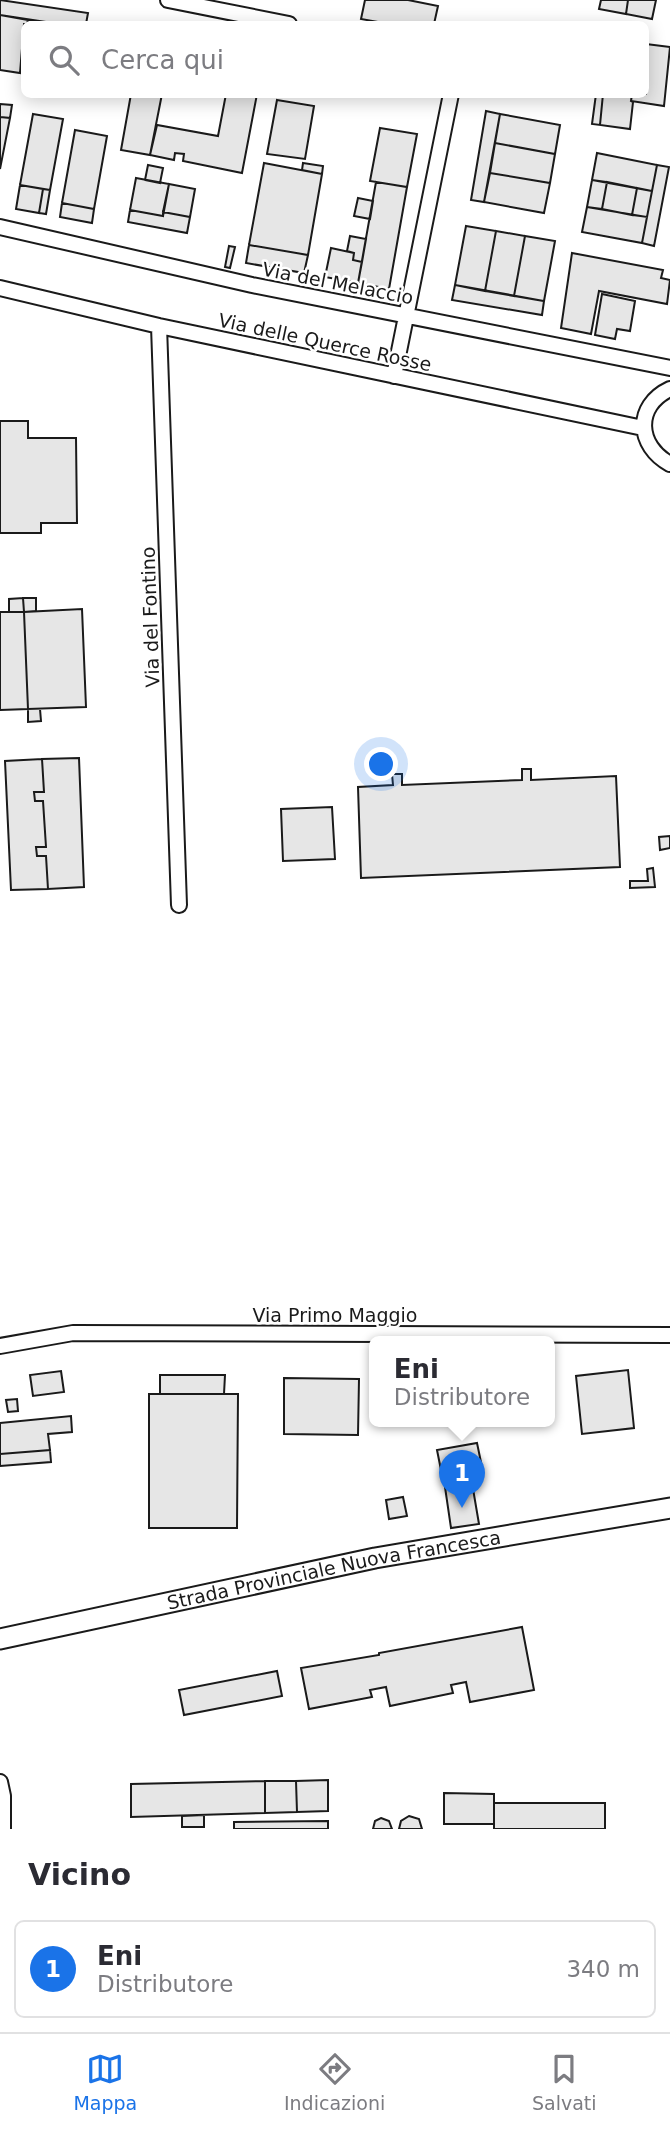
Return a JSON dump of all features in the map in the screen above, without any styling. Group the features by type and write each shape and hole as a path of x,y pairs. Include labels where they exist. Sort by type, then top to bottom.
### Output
{"main road":[{"name":"Strada Provinciale Nuova Francesca","path":"0,1639 375,1558 670,1508"}],"street":[{"path":"168,0 274,21"},
{"path":"394,376 449,98"},
{"name":"Via del Melaccio","path":"0,227 252,285 670,368"},
{"name":"Via delle Querce Rosse","path":"0,288 159,327 643,428"},
{"name":"Via del Fontino","path":"159,327 179,905"},
{"path":"670,389 653,401 647,411 643,428 650,447 658,457 670,464"},
{"name":"Via Primo Maggio","path":"0,1346 73,1333 670,1335"},
{"path":"0,1782 4,1829"}],"building":[{"path":"0,0 88,13 87,21 39,21 0,15"},
{"path":"365,0 408,0 438,6 435,21 361,19"},
{"path":"601,0 628,0 626,14 599,9"},
{"path":"628,0 656,0 652,19 626,14"},
{"path":"0,15 28,20 21,21 20,73 0,70"},
{"path":"649,44 670,47 664,106 631,101 631,98 649,98"},
{"path":"130,98 161,98 150,155 121,150"},
{"path":"225,98 256,98 242,173 183,161 184,154 175,153 174,160 150,155 157,125 218,136"},
{"path":"595,98 603,98 600,125 592,124"},
{"path":"603,98 631,98 630,129 600,125"},
{"path":"277,100 314,106 305,159 267,154"},
{"path":"0,104 12,105 10,118 0,117"},
{"path":"486,111 500,114 484,202 471,200"},
{"path":"33,114 63,119 50,190 20,185"},
{"path":"500,114 560,125 555,154 495,143"},
{"path":"0,117 10,118 0,169"},
{"path":"380,128 417,134 407,187 370,181"},
{"path":"75,130 107,136 94,209 62,203"},
{"path":"495,143 555,154 550,183 490,173"},
{"path":"597,153 657,165 652,191 592,180"},
{"path":"264,163 322,174 308,255 249,245"},
{"path":"303,163 323,166 322,174 302,170"},
{"path":"148,165 163,168 160,183 145,180"},
{"path":"657,165 669,167 654,246 642,243"},
{"path":"490,173 550,183 544,213 484,202"},
{"path":"136,178 169,184 163,216 130,210"},
{"path":"592,180 607,182 602,209 587,207"},
{"path":"376,182 407,187 389,289 358,283"},
{"path":"607,182 637,188 632,215 602,209"},
{"path":"169,184 195,189 190,217 163,212"},
{"path":"20,185 43,189 39,213 16,209"},
{"path":"637,188 652,191 647,217 632,215"},
{"path":"43,189 50,190 46,214 39,213"},
{"path":"358,198 373,201 370,219 354,216"},
{"path":"62,203 94,209 92,223 60,217"},
{"path":"587,207 647,217 642,243 582,232"},
{"path":"130,210 163,216 163,212 190,217 187,233 128,222"},
{"path":"466,226 496,231 485,291 455,285"},
{"path":"496,231 525,236 514,296 485,291"},
{"path":"350,236 366,239 362,262 353,260 354,253 347,251"},
{"path":"525,236 555,241 544,301 514,296"},
{"path":"249,245 308,255 304,273 246,263"},
{"path":"229,246 235,247 230,268 225,267"},
{"path":"331,248 354,253 353,260 362,262 358,283 325,277"},
{"path":"572,253 663,270 661,278 670,280 667,304 599,291 591,334 561,328"},
{"path":"455,285 544,301 542,315 452,300"},
{"path":"602,294 635,301 630,331 617,329 615,339 595,335"},
{"path":"0,421 28,421 28,438 76,438 77,523 41,523 41,533 0,533"},
{"path":"23,598 24,612 9,612 9,599"},
{"path":"23,598 36,598 36,611 24,612"},
{"path":"82,609 86,707 28,709 24,612"},
{"path":"0,612 24,612 28,709 0,710"},
{"path":"28,709 40,709 41,721 28,722"},
{"path":"79,758 84,887 48,889 46,856 37,856 36,847 46,847 43,801 35,801 34,792 44,792 42,759"},
{"path":"42,759 44,792 34,792 35,801 43,801 46,847 36,847 37,856 46,856 48,889 11,890 5,761"},
{"path":"522,769 531,769 531,780 616,776 620,867 361,878 358,787 393,785 392,774 402,774 402,785 522,780"},
{"path":"332,807 335,859 283,861 281,809"},
{"path":"670,836 670,848 660,850 659,837"},
{"path":"653,868 655,887 630,888 630,881 648,881 647,869"},
{"path":"628,1370 634,1428 582,1434 576,1376"},
{"path":"61,1371 64,1392 33,1396 30,1375"},
{"path":"160,1375 225,1375 224,1394 160,1394"},
{"path":"284,1378 359,1379 358,1435 284,1434"},
{"path":"149,1394 238,1394 237,1528 149,1528"},
{"path":"17,1399 18,1411 8,1412 6,1400"},
{"path":"71,1416 72,1432 48,1434 50,1450 0,1454 0,1423"},
{"path":"477,1443 482,1467 442,1475 437,1450"},
{"path":"50,1450 51,1462 0,1466 0,1454"},
{"path":"472,1483 479,1524 451,1528 445,1487"},
{"path":"403,1497 407,1516 389,1519 386,1500"},
{"path":"522,1627 534,1690 470,1702 466,1682 451,1685 453,1693 390,1706 386,1687 370,1690 372,1697 309,1709 301,1668"},
{"path":"277,1671 282,1696 184,1715 179,1690"},
{"path":"328,1780 328,1811 297,1812 296,1781"},
{"path":"265,1781 265,1813 131,1817 131,1784"},
{"path":"265,1781 296,1781 297,1812 265,1813"},
{"path":"444,1793 494,1794 494,1824 444,1824"},
{"path":"494,1803 605,1803 605,1829 494,1829"},
{"path":"204,1815 204,1827 182,1827 182,1816"},
{"path":"409,1816 419,1819 422,1829 399,1829 401,1821"},
{"path":"381,1818 389,1821 392,1829 373,1829 375,1821"},
{"path":"328,1821 328,1829 234,1829 234,1822"}],"place":[{"name":"Eni","path":"462,1508"}]}
